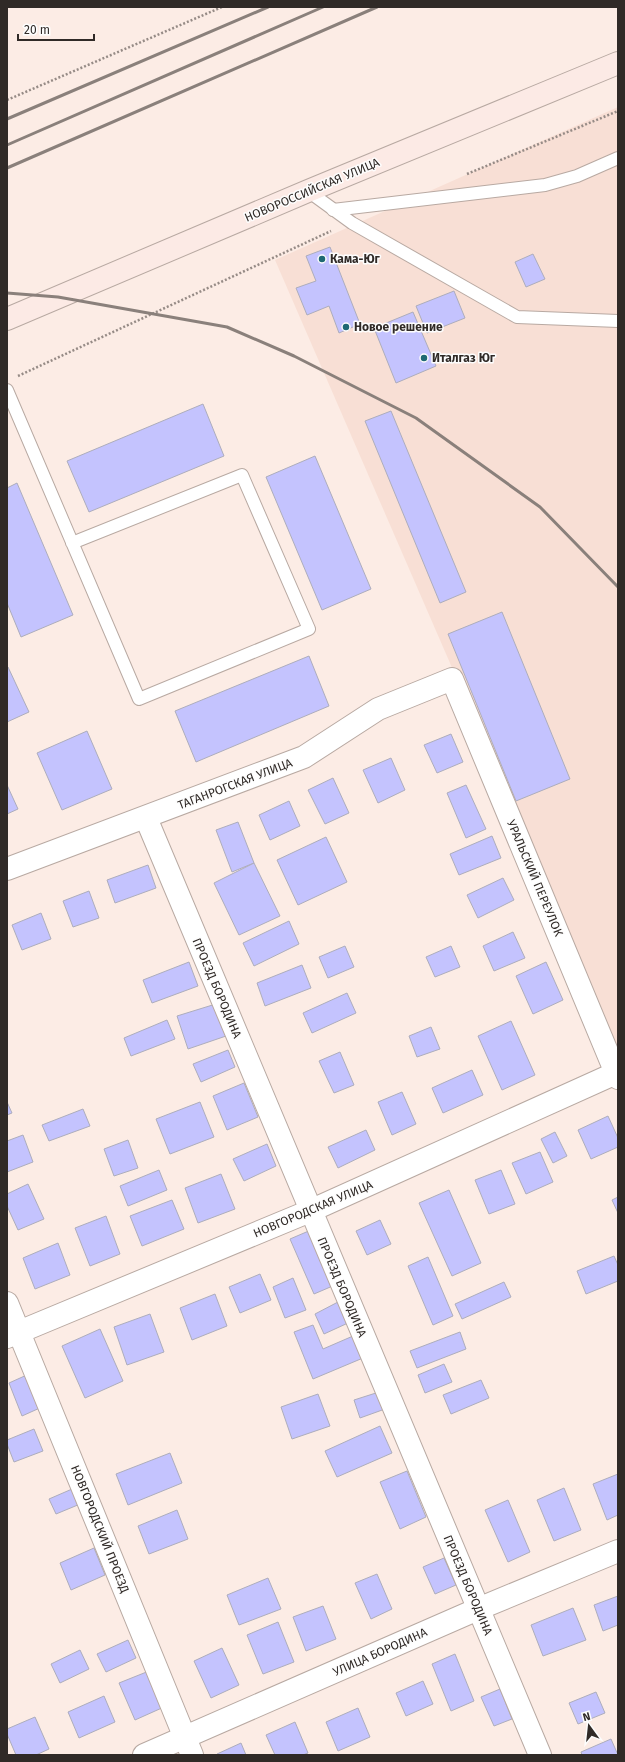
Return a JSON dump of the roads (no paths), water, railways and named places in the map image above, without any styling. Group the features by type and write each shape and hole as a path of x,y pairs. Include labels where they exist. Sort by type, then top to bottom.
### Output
{"main road":[{"name":"НОВОРОССИЙСКАЯ УЛИЦА","path":"7,319 308,191 618,63"}],"street":[{"name":"ТАГАНРОГСКАЯ УЛИЦА","path":"7,869 146,818 304,757 378,708 452,679"},
{"name":"УРАЛЬСКИЙ ПЕРЕУЛОК","path":"452,679 617,1076"},
{"name":"ПРОЕЗД БОРОДИНА","path":"146,818 540,1755"},
{"name":"НОВГОРОДСКАЯ УЛИЦА","path":"13,1334 310,1211 617,1076"},
{"name":"НОВГОРОДСКИЙ ПРОЕЗД","path":"7,1303 13,1334 188,1746"},
{"name":"УЛИЦА БОРОДИНА","path":"144,1755 188,1746 478,1609 618,1551"}],"lane":[{"path":"333,210 546,185 577,176 618,158"},
{"path":"308,191 352,223 517,317 618,321"},
{"path":"7,390 72,543 139,699 309,629 242,475 72,543"}],"railway":[{"path":"7,119 268,7"},
{"path":"7,145 323,7"},
{"path":"7,168 377,7"},
{"path":"7,293 58,297 227,327 294,356 416,418 540,507 618,587"}],"place":[{"name":"Кама-Юг","path":"322,259"},
{"name":"Новое решение","path":"346,327"},
{"name":"Италгаз Юг","path":"424,358"}]}
